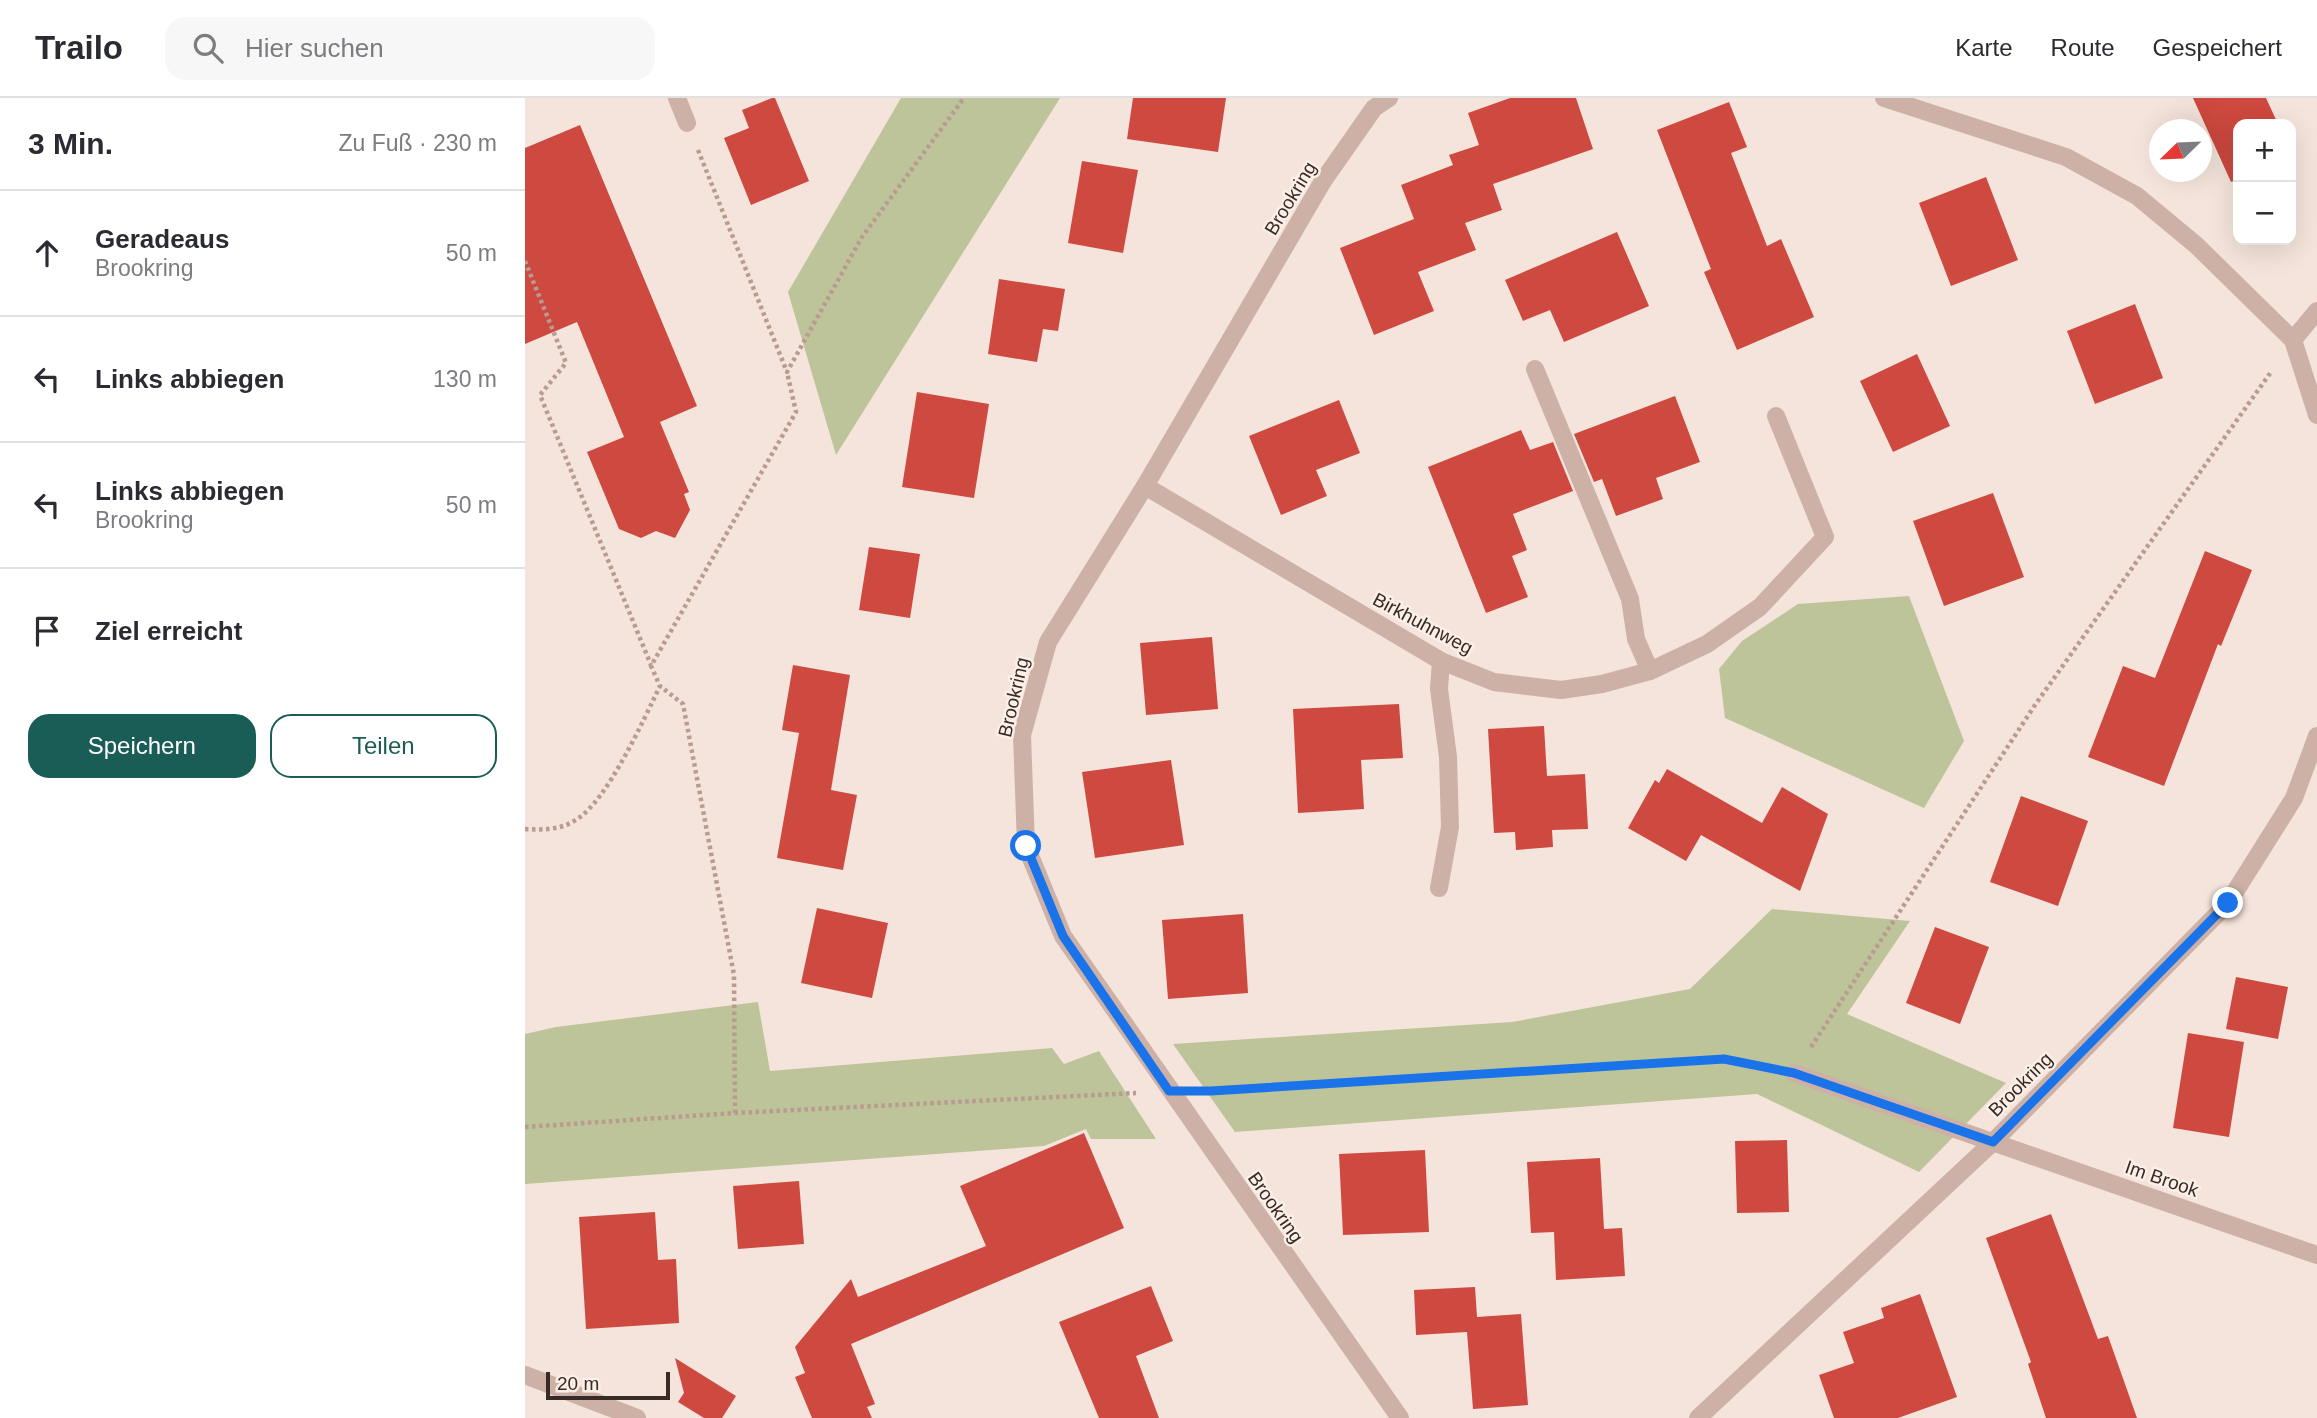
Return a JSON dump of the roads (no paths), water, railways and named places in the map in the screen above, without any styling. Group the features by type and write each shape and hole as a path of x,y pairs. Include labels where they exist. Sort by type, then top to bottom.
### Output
{"street":[{"path":"677,98 687,123"},
{"name":"Brookring","path":"1389,98 1374,108 1322,181 1145,486 1048,642 1022,735 1026,846 1063,936 1400,1418"},
{"path":"1884,98 2066,156 2137,196 2196,245 2293,340 2317,415"},
{"path":"2293,340 2317,311"},
{"path":"1535,369 1630,599 1636,639 1650,671"},
{"name":"Birkhuhnweg","path":"1145,486 1441,661 1494,682 1561,690 1602,684 1650,671 1707,644 1760,607 1825,537 1776,415"},
{"path":"1439,888 1450,827 1448,758 1439,690 1441,661"},
{"name":"Brookring","path":"1698,1418 1993,1142 2228,903 2294,798 2317,736"},
{"name":"Im Brook","path":"1794,1073 2317,1255"},
{"path":"525,1375 637,1418"}]}
